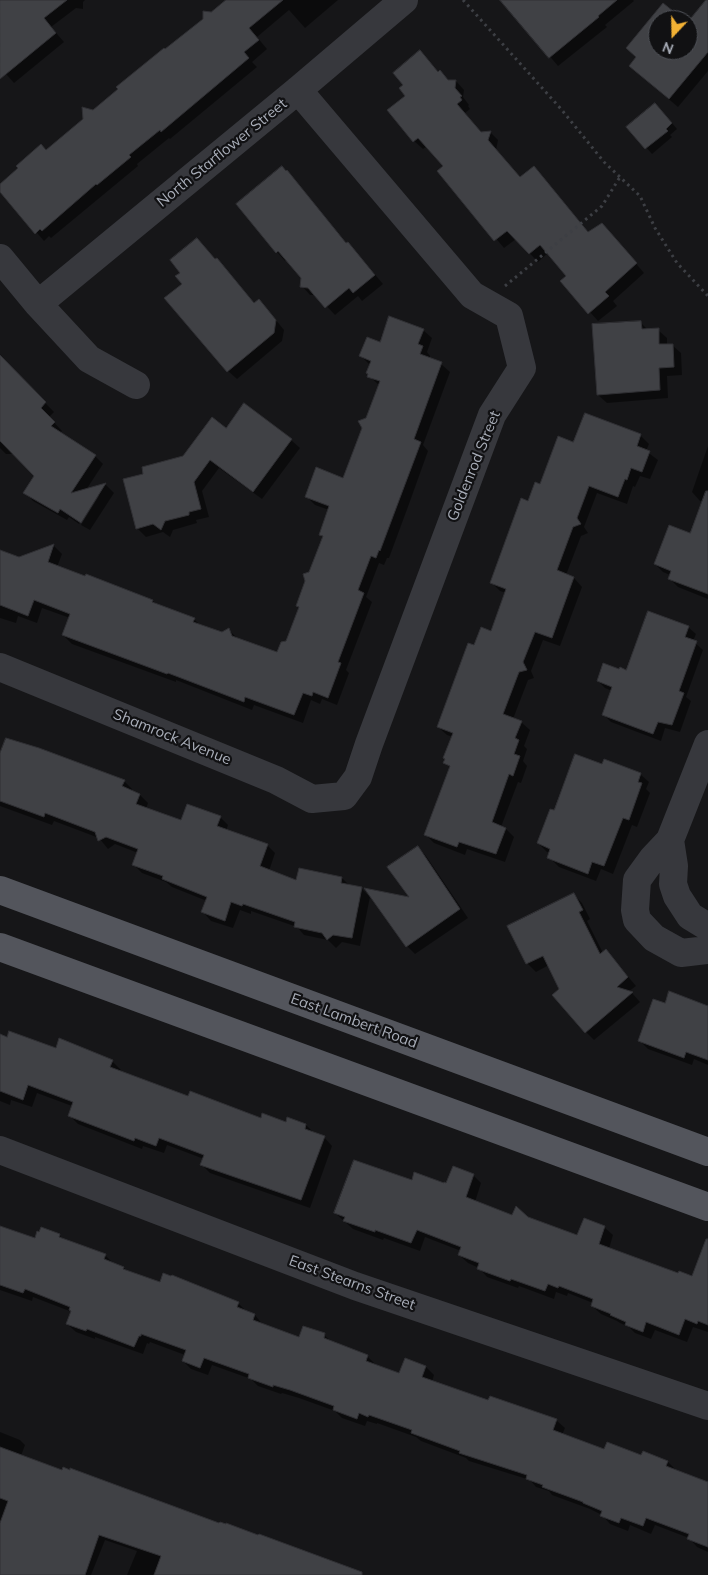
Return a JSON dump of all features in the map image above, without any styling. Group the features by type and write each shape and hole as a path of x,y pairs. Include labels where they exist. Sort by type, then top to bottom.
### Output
{"main road":[{"name":"East Lambert Road","path":"0,890 708,1152"},
{"path":"0,947 708,1207"}],"street":[{"name":"North Starflower Street","path":"38,304 298,90 404,0"},
{"name":"Goldenrod Street","path":"298,90 472,295 509,316 522,368 492,415 358,777 344,796"},
{"path":"0,258 38,304 89,360 136,385"},
{"name":"Shamrock Avenue","path":"0,667 276,780 312,799 344,796"},
{"path":"708,744 670,840 653,858 637,880 635,910 637,920 654,938 681,953 708,950"},
{"path":"670,840 674,866 673,884 677,896 690,916 708,927"},
{"name":"East Stearns Street","path":"0,1150 355,1286 708,1406"}],"path":[{"path":"463,0 561,108 604,162 640,196 655,228 677,263 708,296"},
{"path":"486,303 602,206 620,178"}],"building":[{"path":"0,0 67,0 44,18 56,33 0,79"},
{"path":"226,0 283,0 249,28 259,40 244,52 249,58 161,132 160,130 129,155 131,157 96,184 42,231 40,229 35,234 0,192 0,184 18,168 16,166 41,144 46,150 83,119 82,107 93,110 118,89 116,87 203,19 203,11 211,12"},
{"path":"500,0 617,0 549,58"},
{"path":"708,0 708,52 669,99 629,66 636,57 626,48 648,21 648,60 698,60 698,10"},
{"path":"663,3 672,10 657,10"},
{"path":"420,50 438,72 440,70 448,80 456,80 455,88 462,96 460,97 462,100 457,104 481,132 491,131 488,140 520,177 534,166 588,232 602,223 637,263 605,292 609,296 588,314 560,281 566,276 540,245 529,254 507,231 494,241 437,171 443,166 418,138 413,142 387,110 405,96 399,88 403,85 393,73"},
{"path":"655,103 672,123 666,129 668,131 645,149 626,127"},
{"path":"282,166 375,275 353,293 349,288 325,308 308,288 300,287 301,278 278,251 276,253 236,204"},
{"path":"197,238 215,259 217,258 254,303 259,299 276,320 274,333 227,372 164,298 182,284 175,276 180,273 170,260"},
{"path":"389,316 424,329 418,344 423,346 420,354 442,362 414,439 421,442 380,551 376,558 371,556 358,590 364,593 338,662 341,663 328,698 313,692 312,696 303,693 294,715 245,697 244,702 62,635 70,614 34,600 28,616 0,605 0,550 19,557 54,544 48,562 85,576 86,574 153,600 152,602 195,618 193,622 222,632 229,628 232,636 277,652 281,642 286,641 299,607 296,606 305,581 303,574 309,572 323,536 319,535 329,506 305,497 316,467 343,478 362,428 358,421 366,418 380,381 367,377 368,374 366,373 371,361 359,356 367,337 380,342"},
{"path":"641,321 642,329 659,328 659,344 673,344 674,367 659,368 660,390 597,395 592,324"},
{"path":"0,355 46,402 41,408 55,422 51,426 96,455 71,493 106,483 81,523 60,509 58,513 23,493 34,476 0,441"},
{"path":"244,403 292,439 253,492 210,460 194,482 201,509 189,512 189,515 165,521 161,530 153,524 136,529 123,479 143,474 142,467 183,456 212,417 226,428"},
{"path":"585,413 641,434 637,446 650,451 642,472 631,468 618,497 589,486 577,518 581,524 573,527 557,570 574,577 552,638 535,632 523,662 527,670 519,672 503,714 522,721 515,738 519,740 514,754 520,756 513,776 509,774 492,822 506,828 496,854 459,842 457,847 424,835 450,766 443,763 445,759 443,758 453,733 437,727 468,643 474,645 481,627 491,631 506,589 490,583 521,498 528,501 535,482 540,484 558,436 573,442"},
{"path":"706,491 708,491 708,594 668,579 671,571 654,564 669,525 690,533"},
{"path":"648,611 689,626 685,637 697,641 679,691 684,693 672,725 658,722 653,734 602,715 612,687 597,681 603,663 626,670"},
{"path":"6,738 39,748 125,780 122,786 140,794 136,804 181,820 187,804 221,816 217,826 268,844 260,866 296,880 299,868 342,877 341,883 362,887 352,938 333,935 327,940 322,933 294,927 295,922 243,904 242,906 231,902 225,921 201,912 207,897 162,879 163,876 132,865 138,849 106,837 98,841 95,832 45,813 44,817 0,801 0,753"},
{"path":"575,754 602,764 604,759 641,773 638,782 642,783 629,820 623,818 604,866 592,862 588,874 547,858 550,849 537,843 550,809 554,810"},
{"path":"418,846 460,909 406,947 364,888 409,897 387,867"},
{"path":"574,893 583,910 579,912 600,954 606,949 628,977 617,987 633,992 585,1033 552,995 559,989 543,956 526,964 507,926"},
{"path":"669,991 708,1006 708,1060 686,1052 684,1058 638,1041 653,999 665,1003"},
{"path":"9,1031 56,1048 59,1038 113,1060 110,1067 188,1096 190,1091 261,1118 262,1113 286,1122 287,1117 306,1124 305,1129 325,1136 301,1200 200,1165 204,1155 159,1138 156,1146 135,1138 134,1141 68,1116 73,1102 28,1085 23,1100 0,1091 0,1034 7,1037"},
{"path":"354,1160 412,1180 414,1172 444,1183 446,1183 453,1166 474,1174 466,1197 512,1215 516,1206 528,1217 577,1235 584,1218 605,1226 599,1244 678,1273 679,1271 692,1276 706,1239 708,1239 708,1325 698,1321 697,1324 685,1319 679,1335 646,1322 643,1332 625,1325 626,1322 611,1314 591,1306 593,1299 559,1286 558,1288 548,1284 545,1291 477,1269 479,1263 458,1255 461,1247 417,1230 411,1243 343,1221 345,1217 334,1213"},
{"path":"0,1226 35,1238 37,1231 39,1232 41,1227 60,1234 59,1237 106,1254 104,1259 124,1267 123,1269 160,1282 163,1273 172,1275 239,1302 237,1307 255,1314 253,1320 299,1337 303,1326 325,1333 324,1338 368,1355 366,1361 399,1373 405,1358 426,1366 422,1377 488,1400 490,1396 557,1419 553,1430 604,1449 607,1442 641,1455 643,1451 668,1461 666,1466 708,1482 708,1547 687,1539 689,1534 646,1518 643,1526 621,1518 619,1523 600,1516 602,1511 542,1487 543,1485 526,1479 527,1475 459,1453 460,1451 411,1433 412,1430 359,1413 357,1419 333,1410 334,1406 290,1390 273,1385 273,1387 248,1378 249,1374 204,1358 200,1368 182,1361 186,1350 141,1334 134,1347 87,1329 86,1331 66,1324 71,1311 69,1310 70,1307 25,1289 23,1293 0,1285"},
{"path":"0,1447 62,1470 63,1467 70,1470 70,1468 219,1523 226,1523 259,1534 362,1572 362,1575 154,1575 161,1556 99,1535 85,1575 0,1575 0,1523 8,1501 0,1498"}]}
